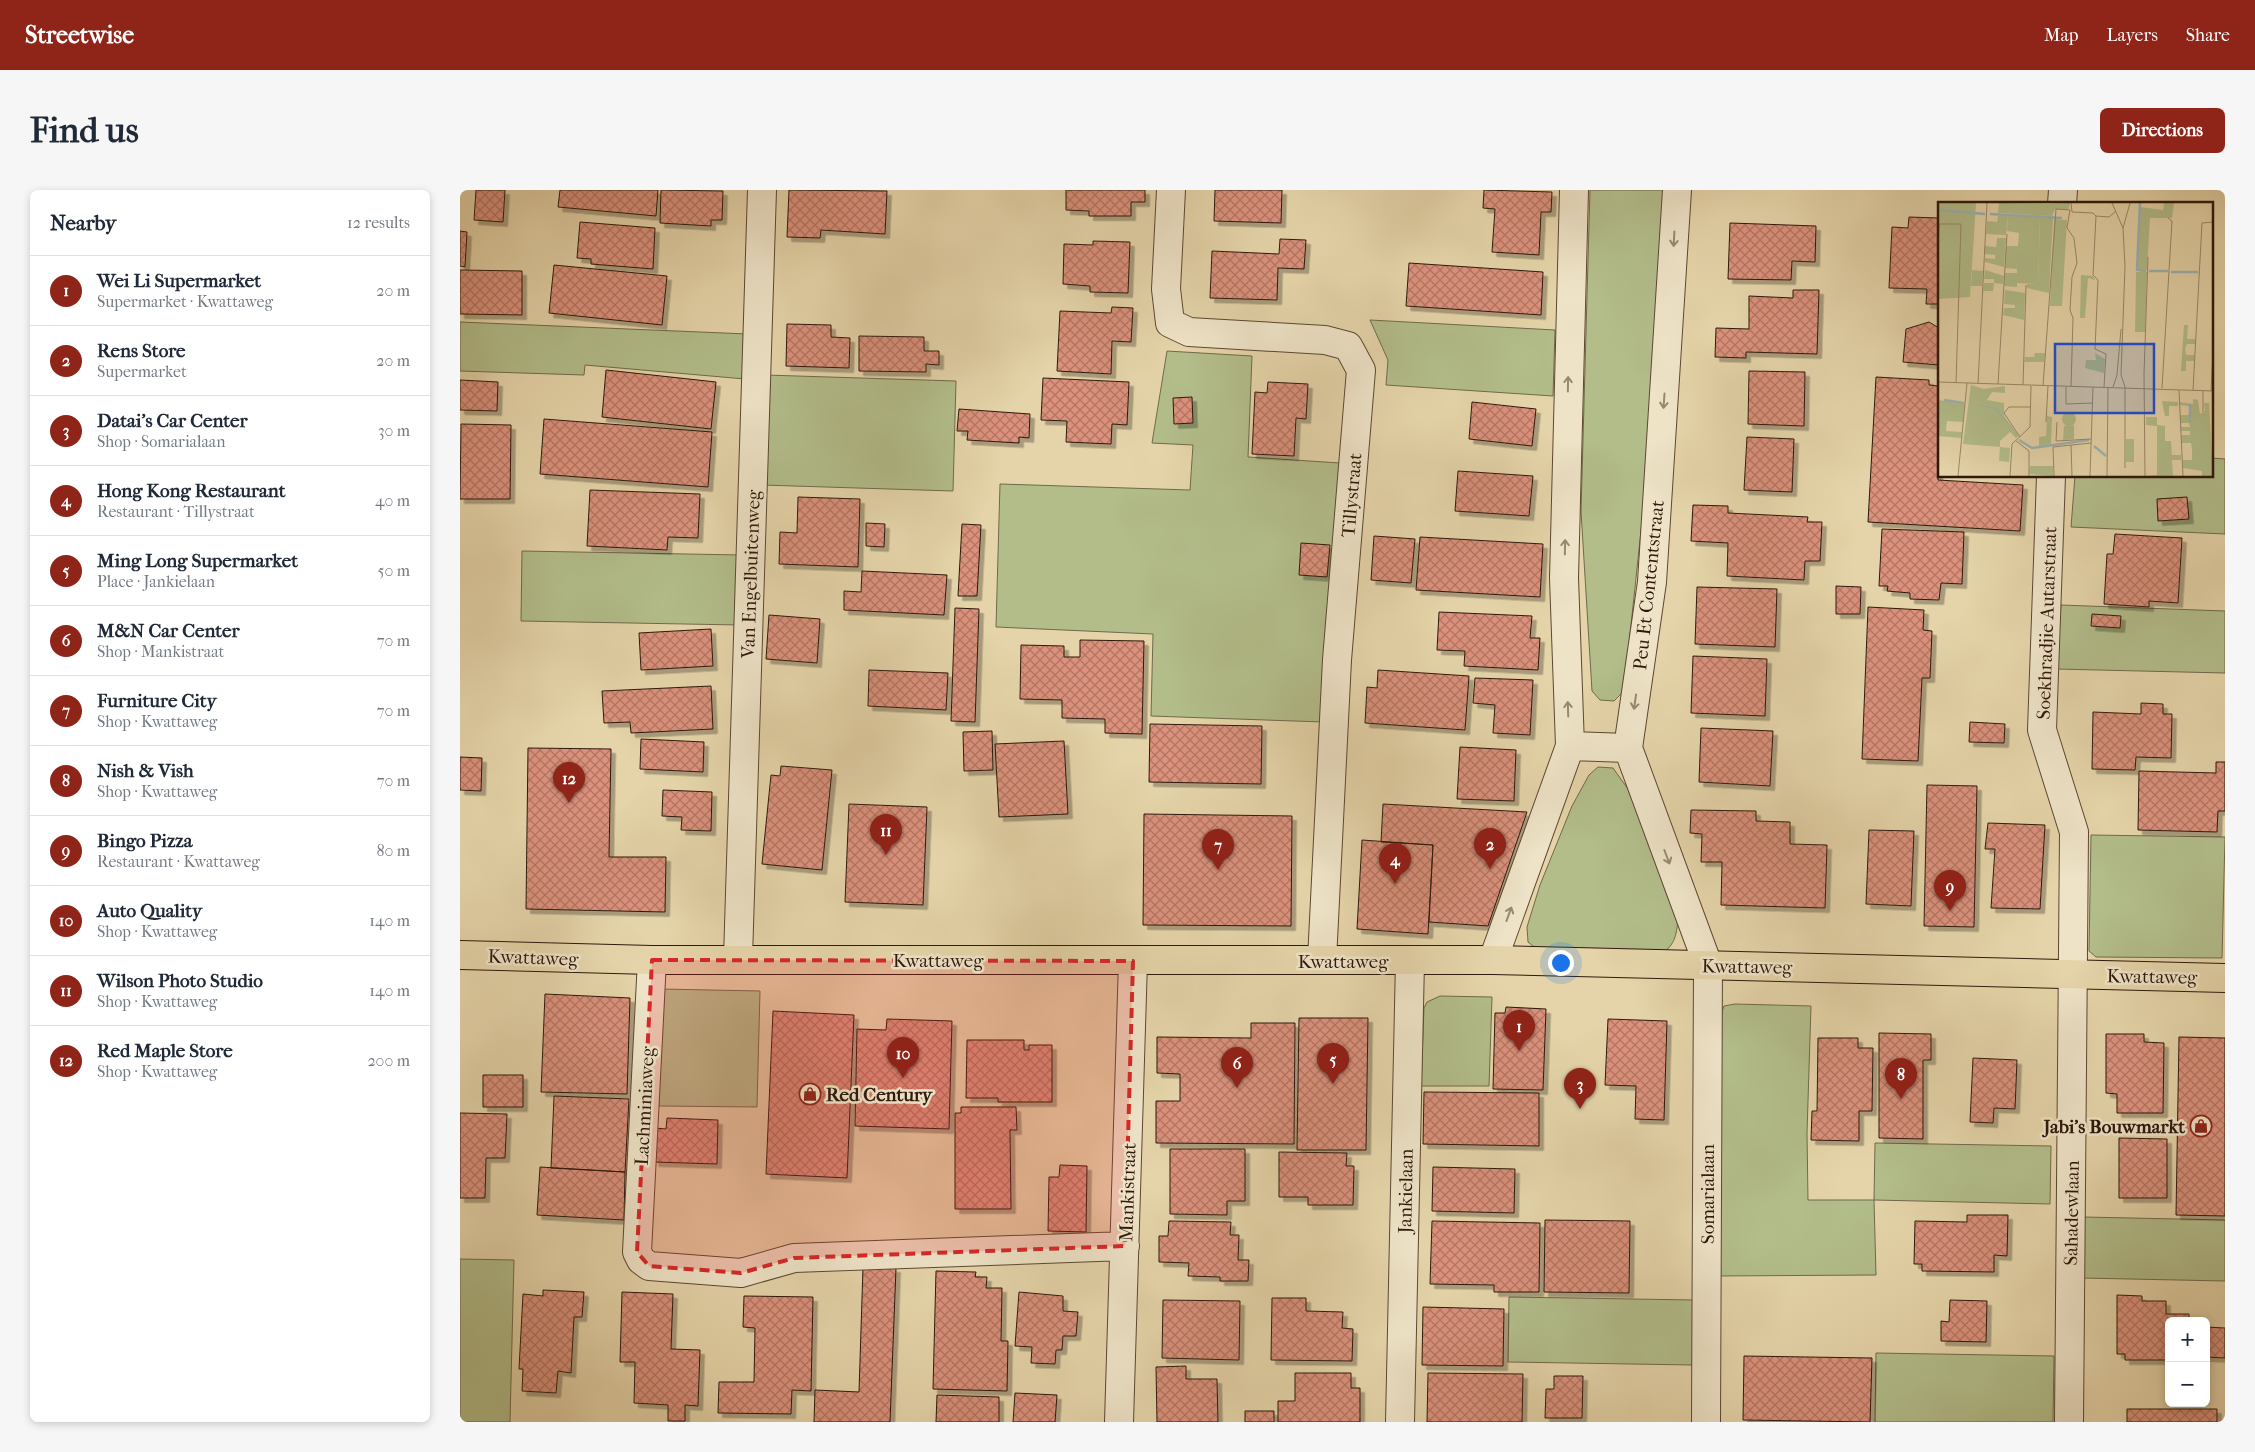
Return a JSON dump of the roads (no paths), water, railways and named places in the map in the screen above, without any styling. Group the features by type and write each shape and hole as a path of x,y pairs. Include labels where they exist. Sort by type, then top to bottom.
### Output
{"main road":[{"name":"Kwattaweg","path":"460,954 652,960 738,958 1133,961 1493,960 2225,978"}],"street":[{"name":"Van Engelbuitenweg","path":"738,958 762,190"},
{"name":"Tillystraat","path":"1171,190 1166,289 1170,323 1189,332 1325,340 1348,346 1362,370 1337,660 1322,960"},
{"path":"1493,960 1570,746 1564,578 1574,190"},
{"name":"Peu Et Contentstraat","path":"1677,190 1652,582 1628,748 1708,965"},
{"name":"Soekhradjie Autarstraat","path":"2051,478 2042,730 2074,832 2074,974"},
{"path":"1570,746 1628,748"},
{"name":"Lachminiaweg","path":"652,960 637,1252 641,1260 649,1266 741,1273 794,1258 1125,1246"},
{"name":"Mankistraat","path":"1119,1422 1133,961"},
{"name":"Jankielaan","path":"1400,1422 1410,961"},
{"name":"Somarialaan","path":"1706,1422 1708,965"},
{"name":"Sahadewlaan","path":"2069,1422 2074,974"}],"place":[{"name":"Red Maple Store","path":"569,803"},
{"name":"Wilson Photo Studio","path":"886,855"},
{"name":"Rens Store","path":"1490,869"},
{"name":"Furniture City","path":"1218,870"},
{"name":"Hong Kong Restaurant","path":"1395,884"},
{"name":"Bingo Pizza","path":"1950,911"},
{"name":"Wei Li Supermarket","path":"1519,1051"},
{"name":"Auto Quality","path":"903,1078"},
{"name":"Ming Long Supermarket","path":"1333,1084"},
{"name":"M&N Car Center","path":"1237,1088"},
{"name":"Red Century","path":"810,1094"},
{"name":"Nish & Vish","path":"1901,1099"},
{"name":"Datai's Car Center","path":"1580,1109"},
{"name":"Jabi's Bouwmarkt","path":"2201,1126"}]}
